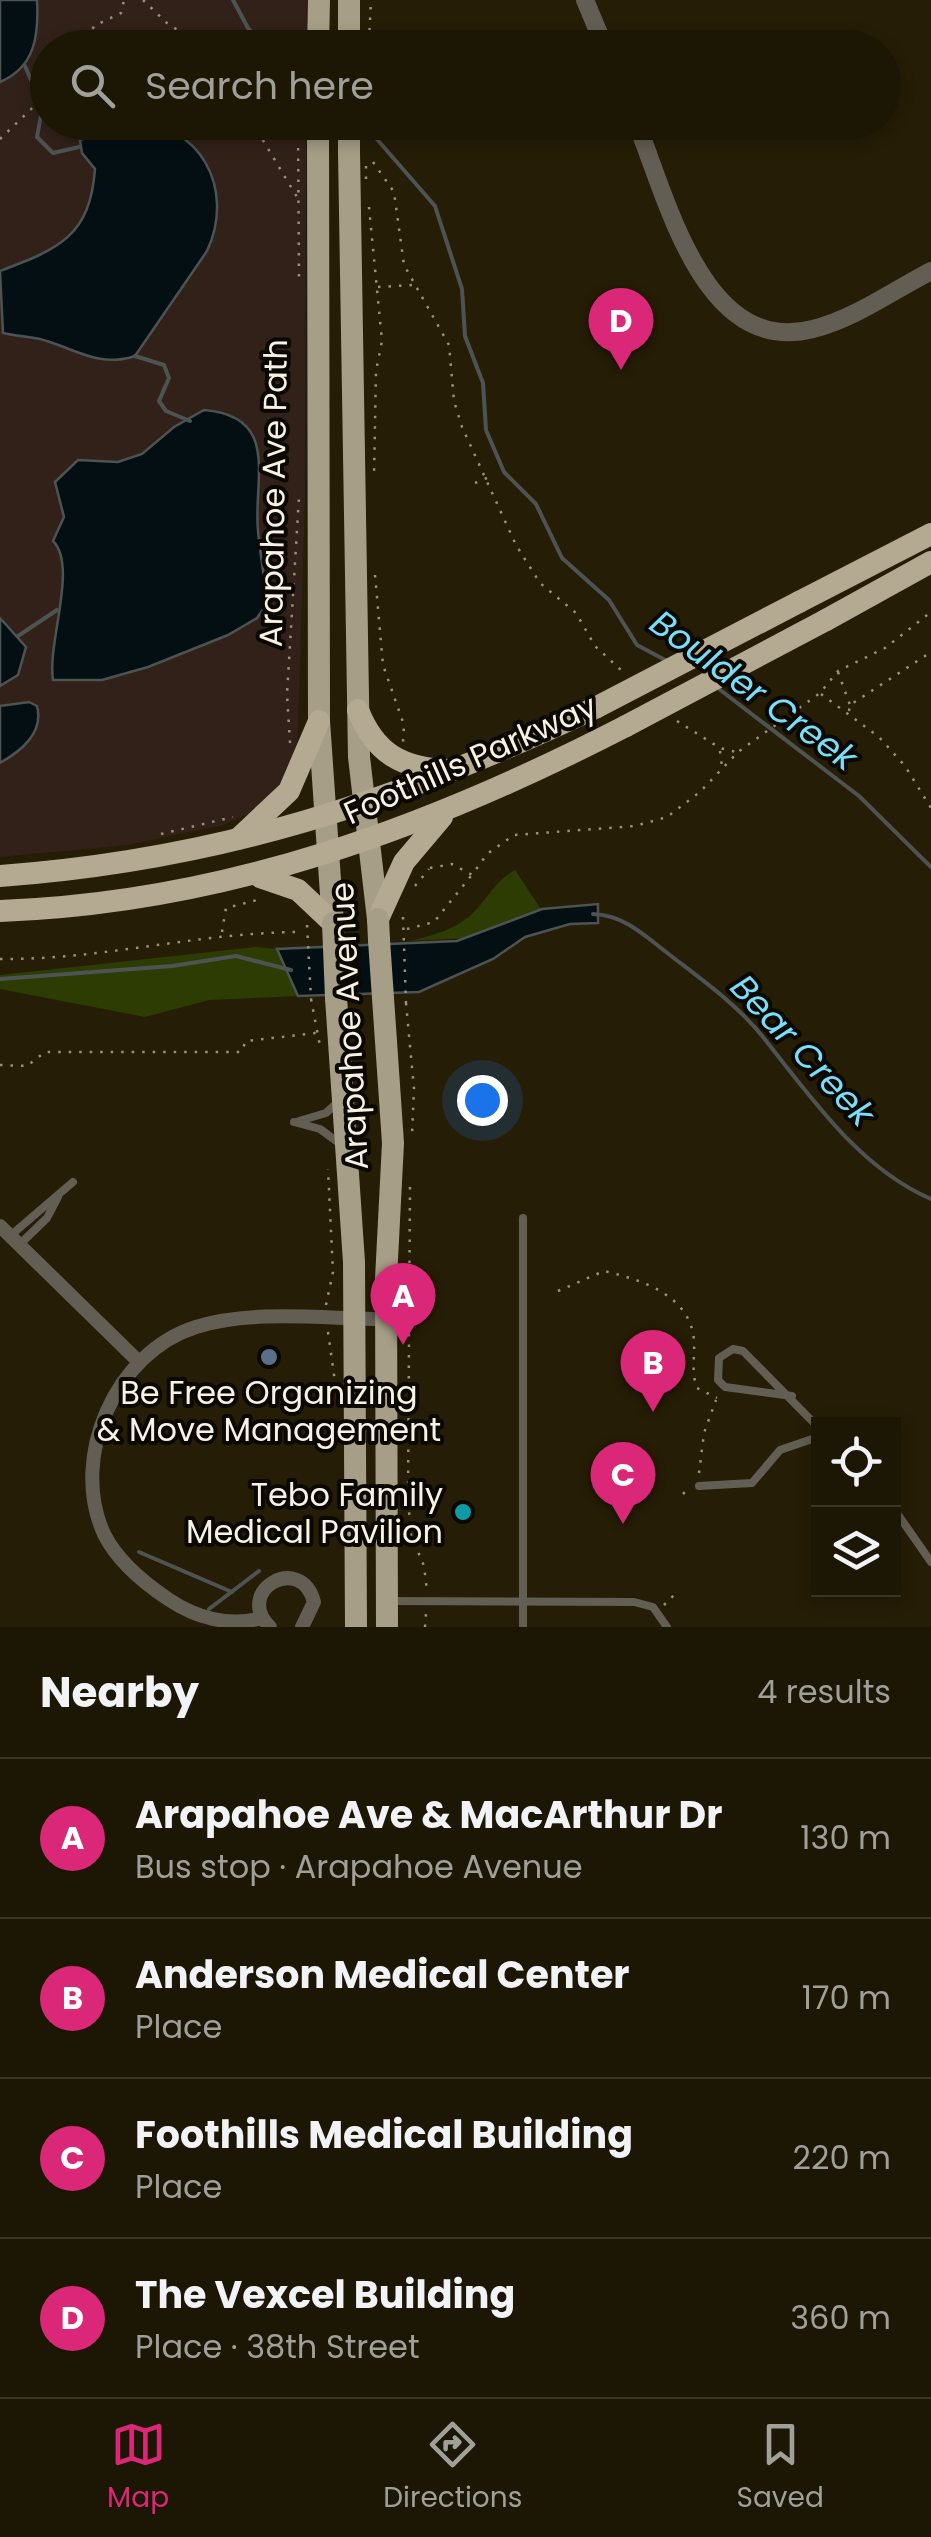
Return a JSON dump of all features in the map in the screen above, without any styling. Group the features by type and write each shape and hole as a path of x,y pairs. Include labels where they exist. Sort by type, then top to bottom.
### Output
{"highway":[{"name":"Foothills Parkway","path":"0,876 111,866 232,843 364,806 597,707 931,534"},
{"name":"Foothills Parkway","path":"0,911 113,902 256,876 369,841 450,810 626,726 931,562"},
{"path":"358,710 369,736 394,759 420,768 452,770"},
{"path":"232,843 288,791 319,721"},
{"path":"378,919 404,862 450,810"},
{"path":"256,876 298,890 333,923"}],"main road":[{"path":"318,30 319,0"},
{"path":"349,0 349,30"},
{"name":"Arapahoe Avenue","path":"309,140 319,721 344,1093 338,1162 355,1320 356,1627"},
{"name":"Arapahoe Avenue","path":"349,140 358,710 393,1127 386,1320 387,1627"}],"street":[{"path":"585,0 598,30"},
{"path":"644,140 703,280 723,306 744,321 787,331 818,328 931,271"},
{"path":"10,1236 139,1362"},
{"path":"304,1627 314,1602 307,1585 290,1576 265,1586 258,1602 266,1622 200,1616 156,1592 132,1570 104,1533 96,1508 95,1450 110,1406 139,1362 169,1338 213,1322 386,1320"}],"lane":[{"path":"338,1162 328,1133 294,1122 326,1113 344,1093"},
{"path":"10,1236 73,1182"},
{"path":"523,1218 523,1627"},
{"path":"792,1396 723,1385 716,1370 719,1358 734,1350 743,1351 792,1396 811,1419"},
{"path":"696,1483 752,1482 780,1450 811,1439"},
{"path":"901,1519 931,1562"},
{"path":"387,1601 645,1604 658,1611 668,1627"}],"path":[{"path":"92,30 121,13 124,0"},
{"path":"144,0 178,30"},
{"path":"369,30 371,0"},
{"path":"0,139 2,132 30,109"},
{"path":"261,140 298,199"},
{"name":"Arapahoe Ave Path","path":"299,296 298,199 307,140"},
{"path":"373,162 394,192 399,243 414,285 449,344 454,402 462,427 516,544 540,583 576,613 594,646 626,674"},
{"path":"368,197 382,341 376,371 374,478"},
{"path":"378,287 414,285"},
{"path":"475,482 488,477"},
{"name":"Arapahoe Ave Path","path":"292,752 286,706 300,489"},
{"path":"374,570 382,665 405,731 394,759"},
{"path":"408,929 434,922 487,854 514,836 657,821 700,792 738,752 820,692 838,671 885,648 931,612"},
{"path":"850,705 931,652"},
{"path":"838,671 850,705 849,714"},
{"path":"820,692 905,766 931,808"},
{"path":"668,715 720,748 738,752"},
{"path":"720,748 722,769"},
{"path":"161,834 236,816"},
{"path":"412,889 430,868 452,864 472,874"},
{"path":"222,934 226,908 270,896"},
{"path":"404,907 406,1003 414,1090 412,1140"},
{"path":"306,926 311,999 321,1051"},
{"path":"0,960 79,956 222,934 302,932"},
{"path":"0,1066 27,1066 45,1052 241,1052 246,1041 260,1037 317,1033"},
{"path":"329,1320 326,1297 333,1272 338,1162"},
{"path":"410,1176 408,1499 411,1535 424,1566 425,1627"},
{"path":"558,1290 604,1272 648,1286 676,1302 692,1320 693,1375 698,1388 716,1398"},
{"path":"683,1494 696,1483 705,1452 704,1433 723,1385"}],"shaded area":[{"path":"0,0 307,0 306,30 30,30 30,140 306,140 305,502 297,754 287,782 249,814 223,825 127,845 0,857"},
{"path":"0,0 37,0 36,30 30,30 28,59 0,82"},
{"path":"80,140 185,140 206,163 214,183 215,228 207,251 135,356 123,359 102,359 44,340 3,333 0,271 54,247 78,225 92,192 95,169 82,153"},
{"path":"204,410 228,415 244,424 254,437 258,454 257,511 264,608 257,618 228,635 148,667 102,680 53,680 63,568 53,541 64,517 55,482 78,460 118,462 142,454 174,427"},
{"path":"0,618 26,647 18,675 0,686"},
{"path":"29,702 37,706 34,733 23,747 0,763 0,706"},
{"path":"598,904 598,923 570,924 525,937 493,959 419,992 298,996 277,949 457,941 542,909"}],"green space":[{"path":"515,870 541,909 470,938 409,941 461,923"},
{"path":"256,947 277,949 298,996 209,1000 145,1017 0,989 0,975"}],"waterway":[{"name":"Boulder Creek","path":"233,0 250,30"},
{"path":"25,66 30,78"},
{"path":"40,140 53,153 79,147"},
{"name":"Boulder Creek","path":"378,140 435,206 462,289 465,336 483,383 486,430 504,472 536,504 562,558 609,600 637,645 667,661"},
{"path":"135,356 164,365 169,378 159,401 166,411 190,421"},
{"path":"18,636 57,610"},
{"name":"Boulder Creek","path":"719,689 859,796 931,867"},
{"name":"Bear Creek","path":"593,914 632,927 717,992 753,1025 859,1150 905,1186 931,1199"},
{"name":"Bear Creek","path":"0,979 172,966 236,956 291,970"},
{"path":"139,1552 232,1592"},
{"path":"209,1609 259,1571"}],"place":[{"name":"The Vexcel Building","path":"621,370"},
{"name":"Arapahoe Ave & MacArthur Dr","path":"403,1345"},
{"name":"Be Free Organizing & Move Management","path":"269,1357"},
{"name":"Anderson Medical Center","path":"653,1412"},
{"name":"Tebo Family Medical Pavilion","path":"463,1512"},
{"name":"Foothills Medical Building","path":"623,1524"}]}
